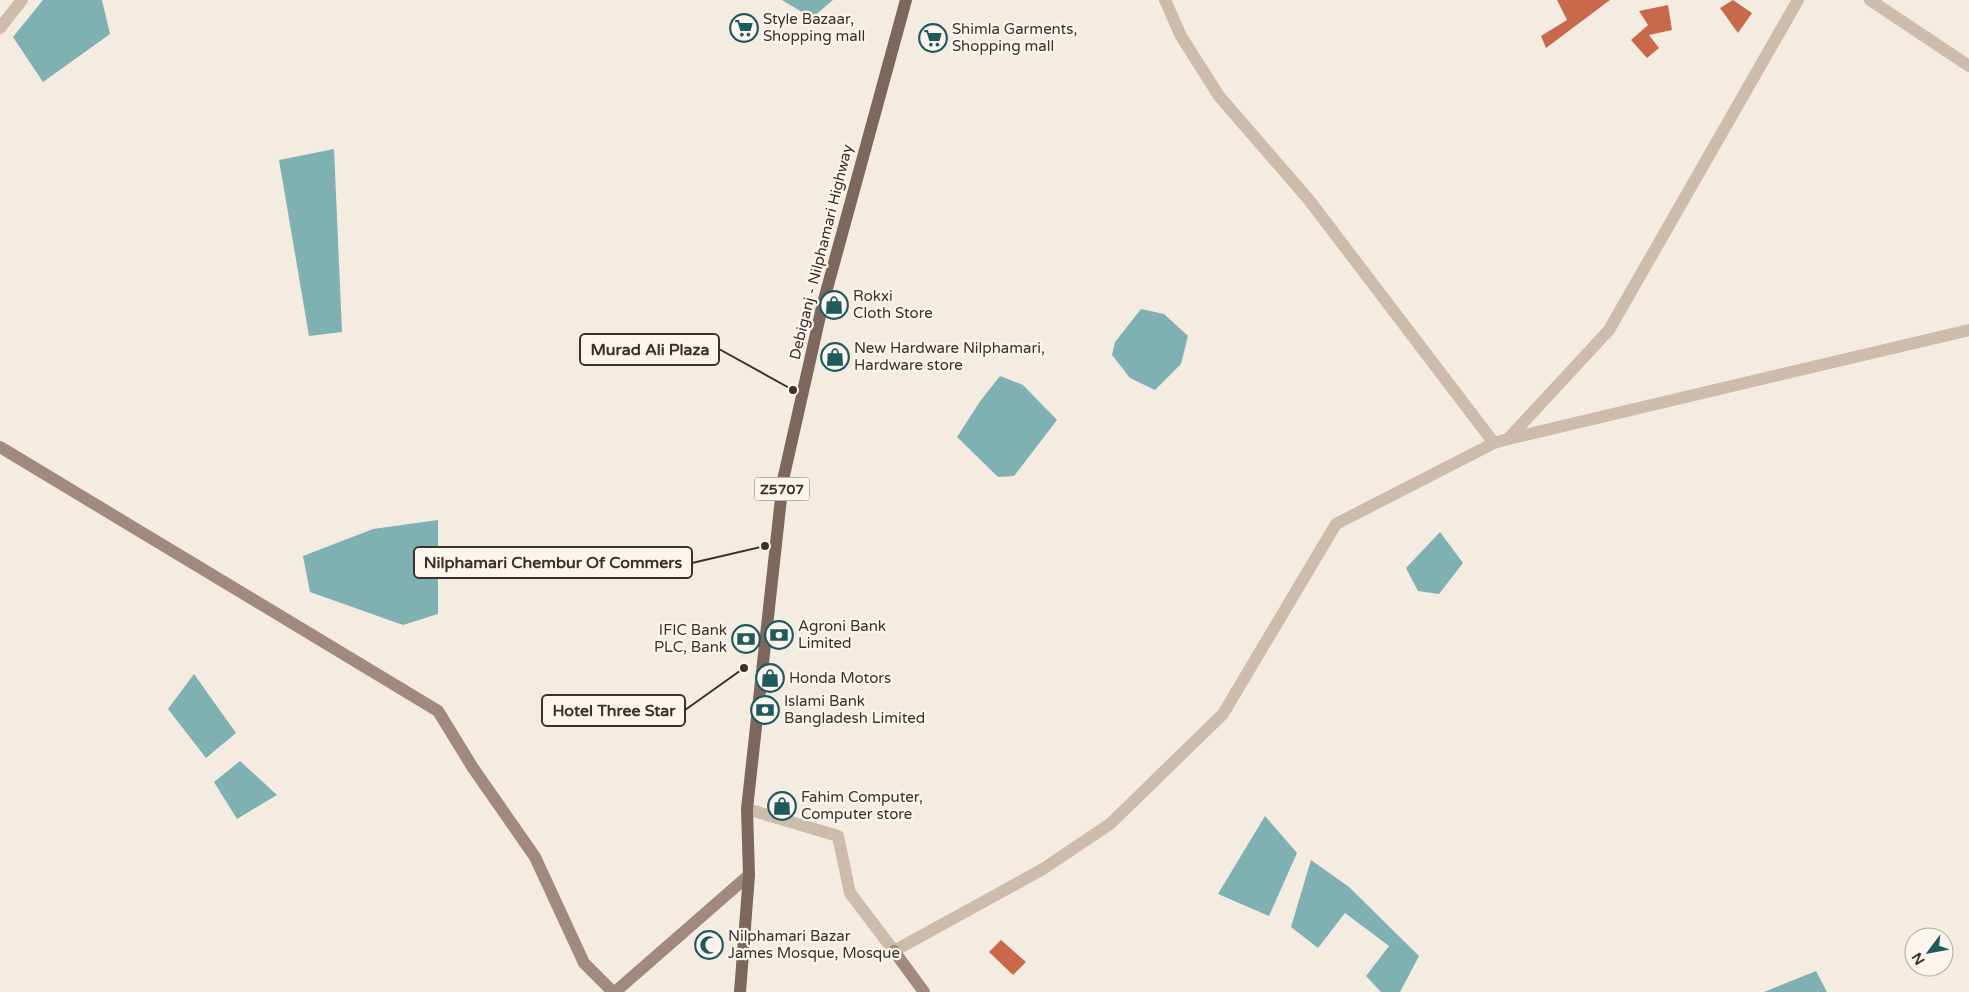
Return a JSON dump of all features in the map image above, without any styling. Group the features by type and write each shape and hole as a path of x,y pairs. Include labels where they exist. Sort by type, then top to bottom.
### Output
{"main road":[{"name":"Debiganj - Nilphamari Highway","path":"740,992 748,875 747,809 783,480 824,297 906,0"}],"street":[{"path":"0,28 22,0"},
{"path":"1165,0 1181,36 1219,96 1309,200 1494,443"},
{"path":"1508,439 1609,330 1798,0"},
{"path":"1870,0 1969,66"},
{"path":"894,951 1043,869 1110,824 1223,714 1336,524 1494,443 1969,330"},
{"path":"0,447 438,711 473,768 535,857 584,963 614,992 748,875"},
{"path":"747,809 838,836 850,893 924,992"}],"water":[{"path":"43,0 102,0 110,34 43,82 13,37"},
{"path":"782,0 833,0 812,18"},
{"path":"334,149 342,332 309,336 279,160"},
{"path":"1141,309 1164,314 1188,336 1181,364 1155,390 1130,378 1112,355 1115,342"},
{"path":"1000,376 1023,385 1057,420 1014,476 998,477 957,437 981,400"},
{"path":"438,520 438,614 403,625 310,592 303,556 373,529"},
{"path":"1440,532 1463,563 1439,594 1418,591 1406,568"},
{"path":"194,674 236,733 206,758 168,709"},
{"path":"240,761 277,795 237,819 214,782"},
{"path":"1265,816 1297,853 1269,916 1218,894"},
{"path":"1311,860 1349,887 1419,956 1400,992 1381,992 1366,976 1389,946 1345,913 1318,948 1291,927"},
{"path":"1816,971 1827,992 1764,992"}],"building":[{"path":"1557,0 1610,0 1546,48 1541,36 1567,20"},
{"path":"1733,0 1752,13 1738,33 1720,8"},
{"path":"1668,5 1672,30 1649,35 1659,48 1647,58 1631,40 1648,25 1639,11"},
{"path":"1001,940 1026,962 1013,975 989,952"}],"place":[{"name":"Style Bazaar, Shopping mall","path":"744,28"},
{"name":"Shimla Garments, Shopping mall","path":"933,38"},
{"name":"Rokxi Cloth Store","path":"834,305"},
{"name":"New Hardware Nilphamari, Hardware store","path":"835,357"},
{"name":"Murad Ali Plaza","path":"793,390"},
{"name":"Nilphamari Chembur Of Commers","path":"765,546"},
{"name":"Agroni Bank Limited","path":"779,635"},
{"name":"IFIC Bank PLC, Bank","path":"746,639"},
{"name":"Hotel Three Star","path":"744,668"},
{"name":"Honda Motors","path":"770,678"},
{"name":"Islami Bank Bangladesh Limited","path":"765,710"},
{"name":"Fahim Computer, Computer store","path":"782,806"},
{"name":"Nilphamari Bazar James Mosque, Mosque","path":"709,945"}]}
